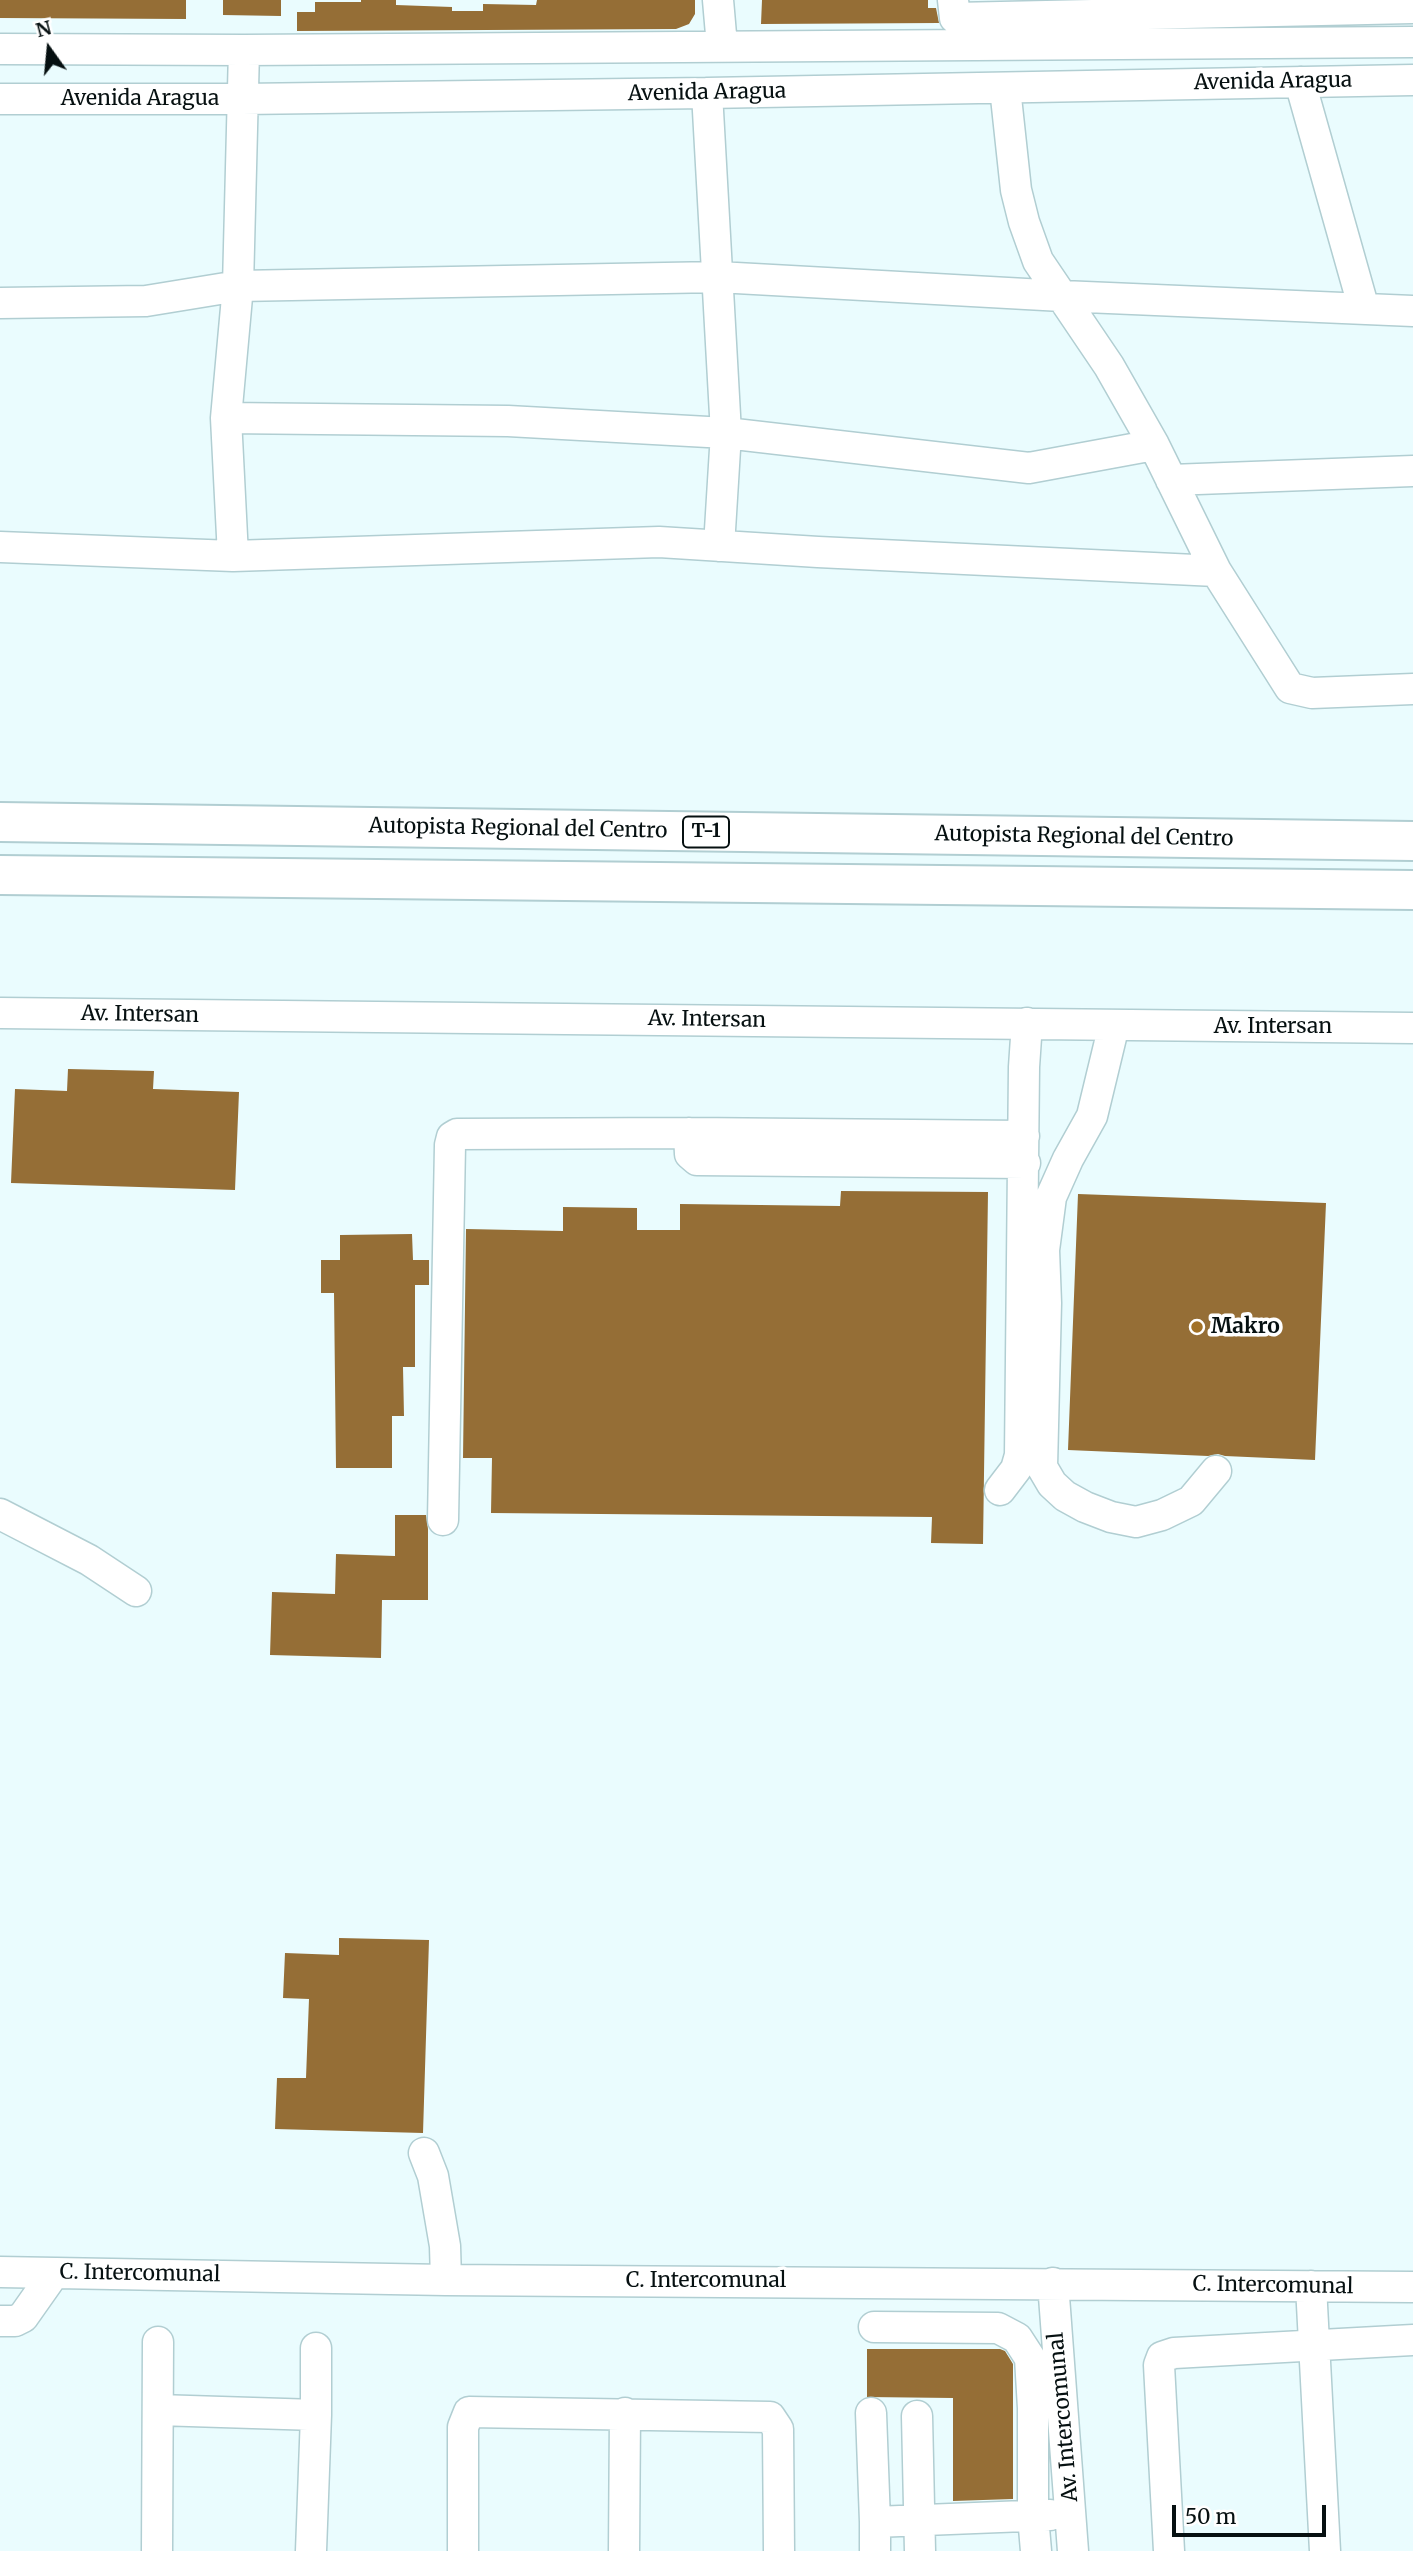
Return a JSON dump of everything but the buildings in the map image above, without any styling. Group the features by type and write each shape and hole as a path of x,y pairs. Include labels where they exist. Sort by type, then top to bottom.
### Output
{"highway":[{"name":"Autopista Regional del Centro","path":"0,822 1413,841"},
{"path":"0,876 1413,890"}],"street":[{"path":"718,0 722,46"},
{"path":"954,9 1378,4 1413,8"},
{"name":"Avenida Aragua","path":"0,49 244,50 1413,42"},
{"path":"233,556 226,418 238,286 244,50"},
{"name":"Avenida Aragua","path":"0,99 707,93 1413,80"},
{"path":"1300,82 1364,309"},
{"path":"1005,88 1016,191 1038,261 1109,366 1154,446 1216,571 1290,688 1311,693 1413,689"},
{"path":"707,93 726,433 719,546"},
{"path":"0,303 146,301 238,286 718,276 1062,296 1413,311"},
{"path":"226,418 509,421 726,433 1029,468 1154,446"},
{"path":"1171,480 1413,471"},
{"path":"0,547 233,556 659,542 1216,571"},
{"name":"Av. Intersan","path":"0,1013 1413,1028"},
{"path":"1000,1490 1016,1469 1020,1455 1027,1023"},
{"path":"1114,1026 1092,1116 1051,1197 1044,1250 1046,1303 1042,1467 1052,1484 1065,1496 1084,1507 1111,1517 1136,1522 1162,1515 1191,1501 1216,1471"},
{"path":"443,1520 449,1159 452,1137 457,1134 689,1133 690,1154 697,1160 1024,1150"},
{"path":"0,1514 89,1560 136,1591"},
{"path":"424,2154 433,2176 445,2246 446,2280"},
{"name":"C. Intercomunal","path":"0,2272 446,2280 1413,2287"},
{"path":"0,2321 15,2321 23,2317 54,2273"},
{"name":"Av. Intercomunal","path":"1053,2283 1073,2551"},
{"path":"1311,2286 1325,2551"},
{"path":"874,2327 999,2328 1017,2338 1030,2358 1036,2551"},
{"path":"1169,2551 1159,2365 1162,2357 1174,2353 1413,2340"},
{"path":"156,2551 158,2342"},
{"path":"311,2551 316,2348"},
{"path":"158,2410 316,2415"},
{"path":"463,2551 463,2427 470,2412 770,2417 778,2429 779,2551"},
{"path":"624,2551 625,2413"},
{"path":"871,2413 875,2537 920,2521 1071,2513"},
{"path":"917,2416 920,2551"}],"place":[{"name":"Makro","path":"1197,1327"}]}
